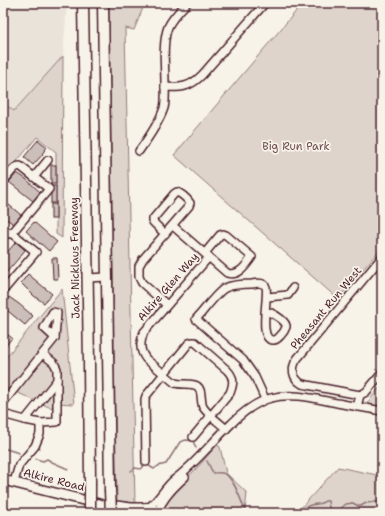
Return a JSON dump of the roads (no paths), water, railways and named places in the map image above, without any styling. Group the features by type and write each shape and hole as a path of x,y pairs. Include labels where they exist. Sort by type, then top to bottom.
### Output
{"highway":[{"name":"Jack Nicklaus Freeway","path":"83,3 90,513"},
{"path":"103,3 111,513"}],"main road":[{"name":"Alkire Road","path":"3,480 99,504 125,513"},
{"name":"Alkire Road","path":"99,504 142,510"},
{"path":"142,510 154,510 157,513"}],"street":[{"path":"139,151 160,116 165,102 164,48 168,28 176,15 187,3"},
{"path":"165,87 184,87 194,82 265,3"},
{"path":"34,177 48,160"},
{"path":"3,182 15,167 19,165 49,189 12,233"},
{"path":"165,234 155,225 153,219 177,192 188,200 190,203 189,206 173,226 143,259 139,266 138,272 142,283 167,305"},
{"path":"173,226 207,255"},
{"path":"3,228 10,234 12,233 36,252 3,291"},
{"name":"Alkire Glen Way","path":"207,255 227,273 231,274 240,271 252,257 226,235 220,235 207,255 144,332 140,344 142,355 175,383 179,385 197,386 200,390 203,406 211,416 226,428"},
{"name":"Pheasant Run West","path":"360,396 302,384 295,379 293,369 297,359 382,257"},
{"path":"87,278 107,277"},
{"path":"265,312 266,286 262,283 237,284 225,288 216,296 196,320 243,360 255,377 265,399"},
{"path":"266,297 288,295 294,288"},
{"path":"3,403 55,338"},
{"path":"146,462 146,396 189,343 195,342 232,374 233,384 230,393 193,437"},
{"path":"3,414 40,423 57,422 57,369 54,363 43,354"},
{"path":"357,407 360,396 366,392 382,373"},
{"path":"25,420 57,380"},
{"path":"142,510 155,502 172,482 189,468 226,428 244,412 265,399 279,396 290,396 382,411"},
{"path":"14,482 19,465 35,446 40,434 40,423"},
{"path":"157,513 166,497 203,459 210,446"}],"waterway":[{"path":"131,471 135,468 141,469 146,464 154,469 158,466 166,464 180,442 186,440 193,441 196,448"},
{"path":"3,448 19,453"},
{"path":"36,459 43,461 47,459 68,469"},
{"path":"207,461 213,473 224,473 228,476 237,490 245,510 249,513"},
{"path":"296,513 310,505 325,501 328,501 329,508 333,512 336,512 346,504 353,503 361,506 366,503 382,501"}],"park label":[{"name":"Big Run Park","path":"296,146"}]}
